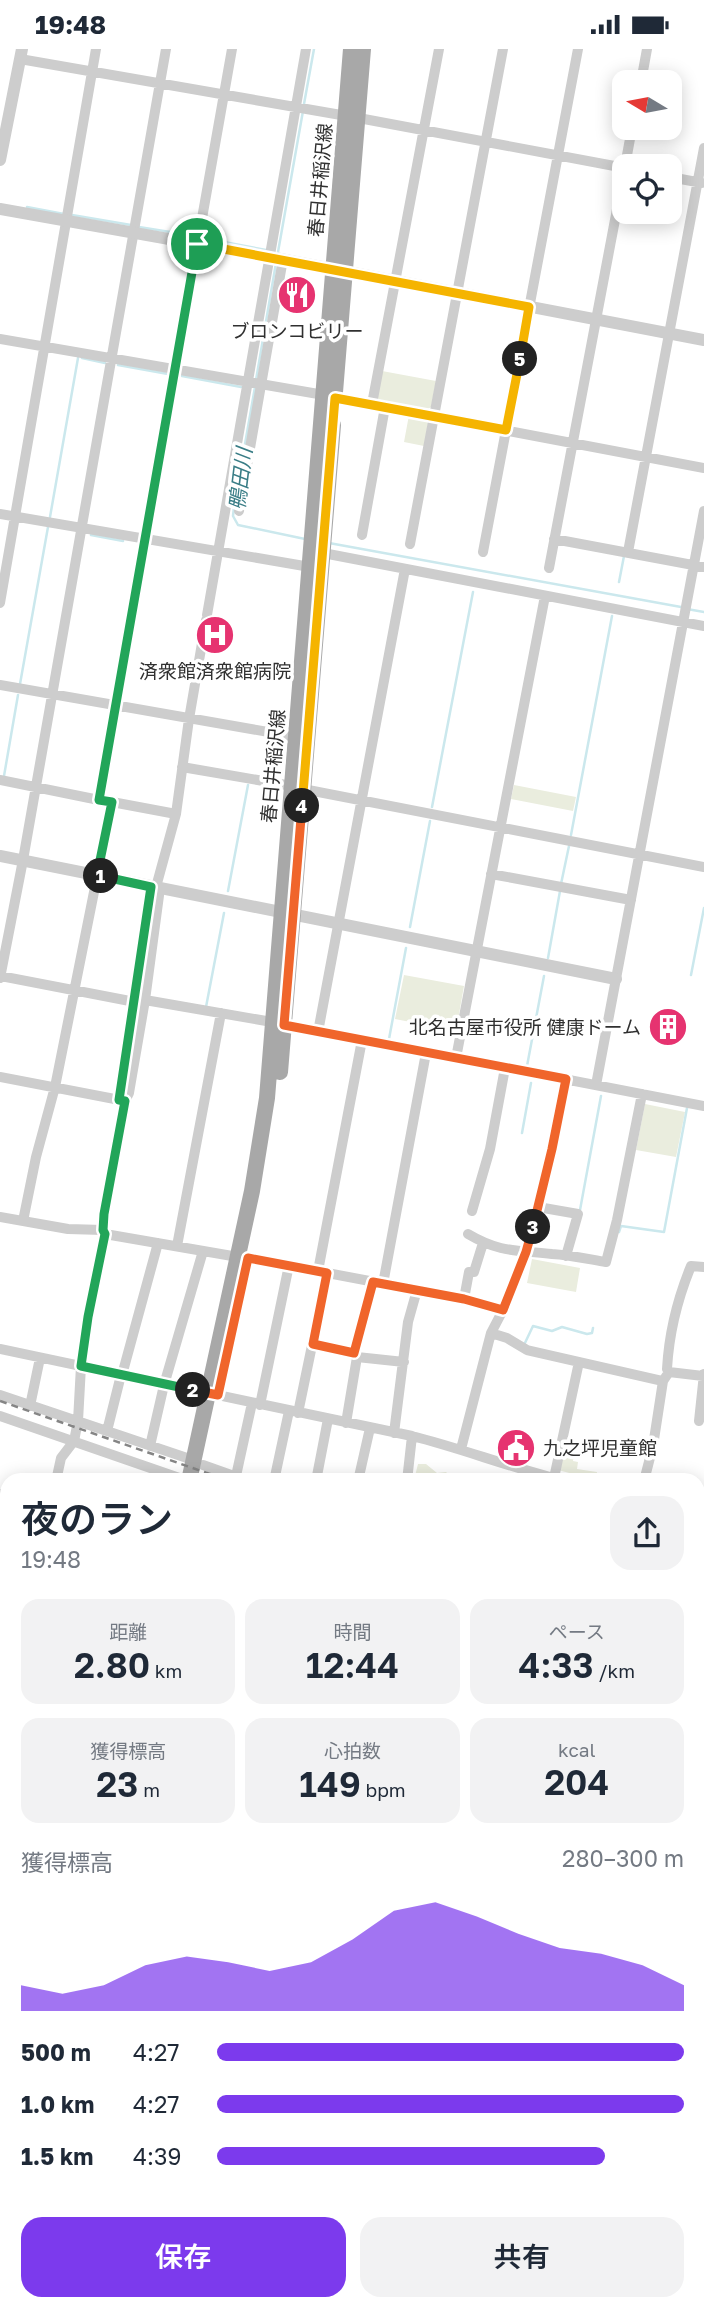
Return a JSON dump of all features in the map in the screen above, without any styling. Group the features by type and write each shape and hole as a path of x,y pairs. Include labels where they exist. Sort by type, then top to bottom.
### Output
{"main road":[{"name":"春日井稲沢線","path":"351,49 352,117"},
{"name":"春日井稲沢線","path":"199,1469 243,1257 278,1024 319,550 352,117 363,49"},
{"name":"春日井稲沢線","path":"298,787 297,737 310,567 319,550"}],"street":[{"path":"0,603 96,49"},
{"path":"166,49 53,694 0,977 221,1013 704,1106"},
{"path":"99,800 232,49"},
{"path":"58,1473 61,1458 74,1441 78,1422 81,1366 88,1317 104,1232 107,1196 156,887 176,814 189,719 219,551 255,383 301,108 306,49"},
{"path":"372,404 439,49"},
{"path":"410,544 503,49"},
{"path":"483,552 578,49"},
{"path":"643,70 647,49"},
{"path":"0,160 4,121 21,54 92,72 612,165"},
{"path":"628,552 669,333 701,182 704,148"},
{"path":"682,179 701,182"},
{"path":"0,209 277,258 704,340"},
{"path":"549,568 614,224"},
{"path":"0,339 329,396 704,468"},
{"path":"239,511 255,383"},
{"path":"362,535 385,407"},
{"path":"596,1085 687,602 699,566 704,512"},
{"path":"0,514 310,567"},
{"path":"554,539 699,566"},
{"path":"319,550 704,626"},
{"path":"318,1031 405,569"},
{"path":"456,1058 545,596"},
{"path":"0,685 297,737"},
{"path":"182,767 298,787 704,867"},
{"path":"0,780 176,814"},
{"path":"23,1221 36,1157 55,1087 112,802"},
{"path":"0,856 616,979"},
{"path":"491,874 631,900"},
{"path":"177,1246 221,1013"},
{"path":"276,1473 313,1344 322,1272 362,1040"},
{"path":"346,1423 356,1355 378,1283 426,1053"},
{"path":"472,1211 490,1149 505,1068"},
{"path":"0,1077 122,1101"},
{"path":"461,1449 491,1333 526,1252 552,1149 566,1079"},
{"path":"468,1234 483,1243 526,1252 606,1262 642,1094"},
{"path":"538,1207 578,1214 566,1255"},
{"path":"0,1217 68,1229 104,1232 289,1265 464,1299 503,1310"},
{"path":"107,1431 158,1243"},
{"path":"464,1299 469,1272 474,1272 483,1243"},
{"path":"150,1446 164,1385 204,1251"},
{"path":"237,1473 289,1265"},
{"path":"646,1473 666,1377 668,1340 684,1282 691,1266 704,1267"},
{"path":"394,1433 411,1307 417,1290"},
{"path":"491,1333 507,1338 527,1350 579,1362 666,1377 704,1375 699,1421"},
{"path":"313,1344 356,1355 404,1362"},
{"path":"0,1349 412,1436 537,1473"},
{"path":"30,1406 40,1358"},
{"path":"561,1473 579,1362"},
{"path":"0,1395 150,1446 199,1469 220,1473"},
{"path":"0,1416 166,1473"},
{"path":"318,1473 328,1419"},
{"path":"360,1473 370,1428"},
{"path":"408,1473 412,1436"}],"shaded area":[{"path":"382,371 436,381 431,407 428,409 379,400 377,397"},
{"path":"409,415 426,418 428,423 424,446 404,442"},
{"path":"514,785 576,797 573,811 511,799"},
{"path":"404,975 464,986 456,1031 395,1019"},
{"path":"645,1104 685,1112 676,1157 636,1150"},
{"path":"532,1259 580,1268 576,1292 527,1283"},
{"path":"565,1440 574,1442 573,1461 578,1462 577,1469 597,1472 569,1473 558,1470"},
{"path":"418,1464 426,1464 437,1473 416,1473"}],"waterway":[{"name":"鴨田川","path":"304,104 314,49"},
{"name":"鴨田川","path":"278,252 303,111"},
{"path":"27,207 64,214"},
{"path":"72,215 131,225"},
{"path":"139,227 195,236"},
{"path":"203,238 266,250"},
{"name":"鴨田川","path":"256,380 276,263"},
{"path":"50,517 78,358"},
{"path":"82,358 105,363"},
{"path":"118,365 168,374"},
{"path":"182,376 241,387"},
{"name":"鴨田川","path":"235,501 255,387"},
{"path":"381,401 426,410"},
{"name":"鴨田川","path":"234,507 233,516 238,525 305,539"},
{"path":"20,684 48,527"},
{"path":"91,535 123,541"},
{"name":"鴨田川","path":"329,543 681,607"},
{"path":"619,582 624,556"},
{"path":"432,807 473,592"},
{"name":"鴨田川","path":"687,609 704,612"},
{"path":"571,835 612,616"},
{"path":"4,776 18,695"},
{"path":"228,891 248,785"},
{"path":"410,927 430,821"},
{"path":"561,884 569,846"},
{"path":"548,958 560,891"},
{"path":"691,975 704,908"},
{"path":"206,1007 224,913"},
{"path":"389,1039 406,948"},
{"path":"527,1066 544,976"},
{"path":"522,1133 531,1083"},
{"path":"580,1210 601,1096"},
{"path":"619,1232 621,1226 664,1232 687,1108"},
{"path":"524,1345 533,1326 552,1331 562,1327 587,1334 592,1333 593,1328"}],"railway":[{"path":"0,1401 207,1473"}],"place":[{"name":"ブロンコビリー","path":"297,295"},
{"name":"済衆館済衆館病院","path":"215,635"},
{"name":"北名古屋市役所 健康ドーム","path":"668,1027"},
{"name":"九之坪児童館","path":"516,1448"}],"route":[{"path":"197,244 529,307 506,430 335,398 284,1025 566,1079 532,1234 503,1310 464,1299 373,1282 354,1353 313,1344 327,1273 248,1258 218,1395 81,1366 105,1234 104,1214 125,1101 119,1100 151,887 97,875 112,802 99,800 197,244"}]}
